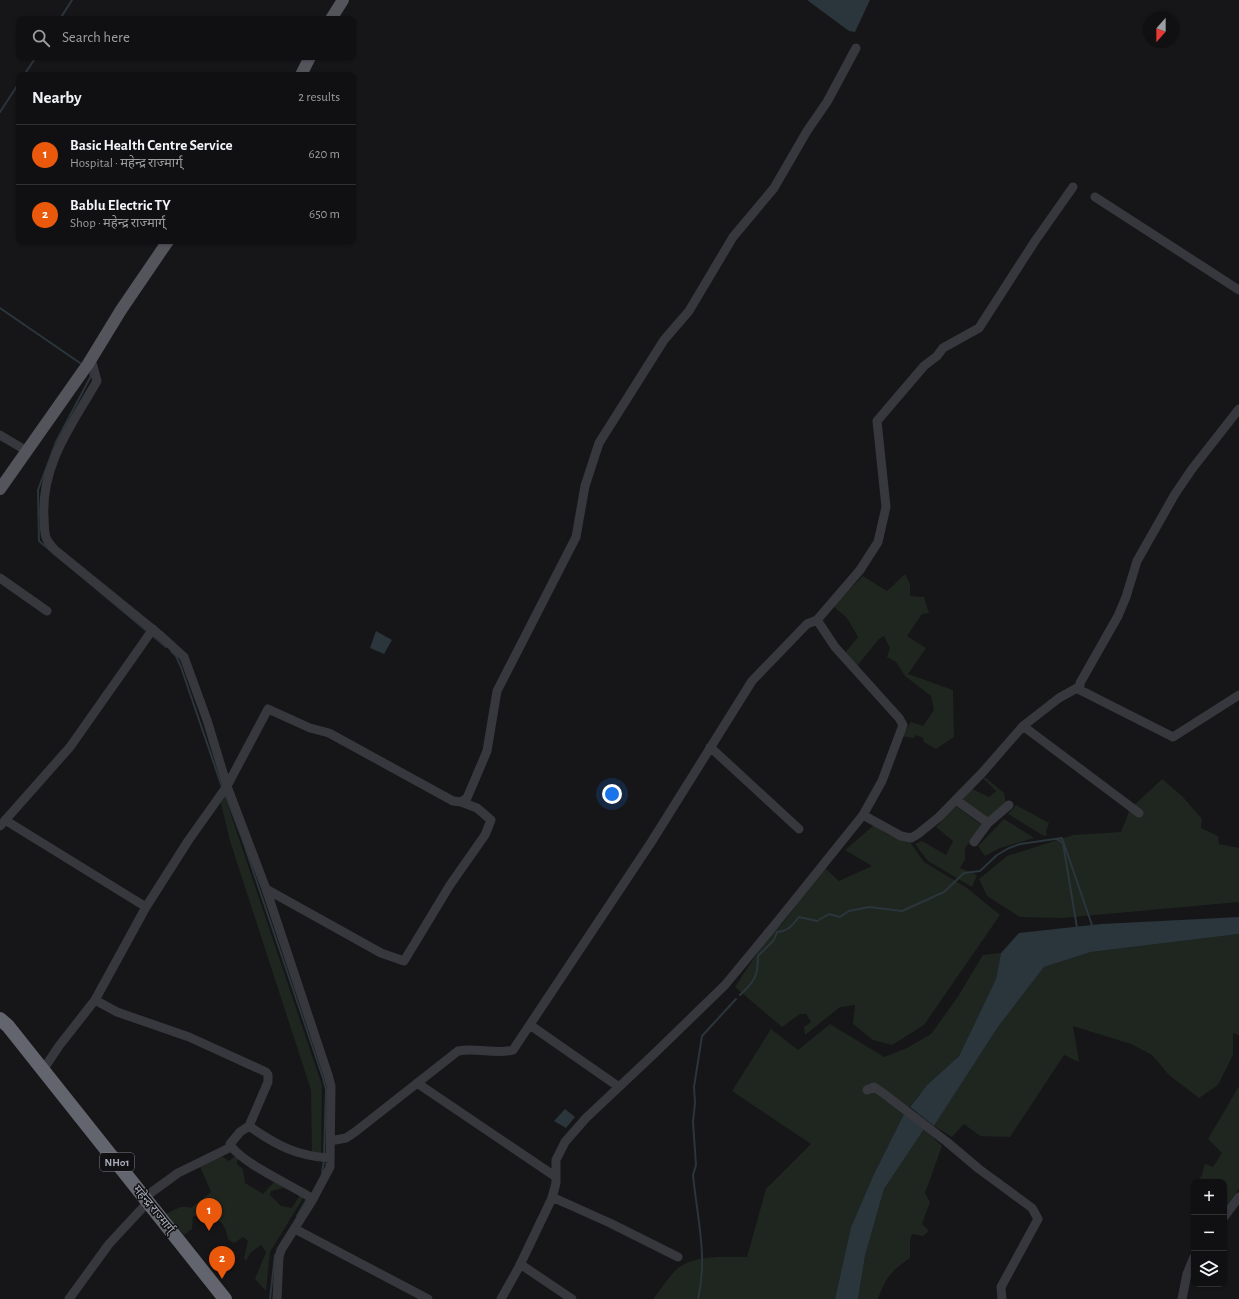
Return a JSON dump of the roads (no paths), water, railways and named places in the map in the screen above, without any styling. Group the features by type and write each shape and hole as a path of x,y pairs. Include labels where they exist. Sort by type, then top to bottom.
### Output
{"highway":[{"name":"महेन्द्र राज्मार्ग्","path":"0,1009 4,1022 44,1070 225,1299"}],"main road":[{"path":"332,16 343,0"},
{"path":"302,72 308,60"},
{"path":"0,489 91,359 137,284 166,244"}],"street":[{"path":"461,802 467,798 487,751 497,691 576,537 585,486 598,443 664,340 688,311 733,237 774,188 807,131 827,102 856,48"},
{"path":"330,1141 346,1138 458,1051 466,1049 506,1052 513,1050 652,841 752,680 807,624 817,620 860,570 878,542 886,507 877,421 924,366 937,356 943,348 978,328 1035,241 1073,187"},
{"path":"1095,197 1239,290"},
{"path":"91,359 97,381 67,430 47,475 43,501 45,539 55,550 184,657 207,720 224,789 266,890 331,1086 330,1141 326,1158 328,1172 309,1196 295,1229 279,1257 277,1299"},
{"path":"1080,690 1080,684 1118,616 1126,597 1137,561 1175,494 1192,469 1239,409"},
{"path":"0,435 27,451"},
{"path":"0,578 47,611"},
{"path":"501,1299 520,1264 552,1197 556,1177 556,1160 565,1142 586,1118 725,985 863,816 882,781 903,725 889,706 835,647 817,620"},
{"path":"146,907 2,823 70,747 153,630"},
{"path":"863,816 890,831 911,838 918,834 939,817 956,800 1023,726 1058,698 1077,688 1173,737 1239,695"},
{"path":"44,1070 59,1046 95,1000 146,907 224,789 268,709 310,728 330,733 453,801 461,802 477,808 491,820 485,835 450,885 404,961 381,953 266,890"},
{"path":"1023,726 1139,813"},
{"path":"710,748 799,829"},
{"path":"956,800 988,823"},
{"path":"974,842 988,823 1009,805"},
{"path":"95,1000 117,1012 189,1037 266,1072 268,1075 268,1082 249,1126 233,1139 230,1144 231,1147"},
{"path":"530,1025 618,1087"},
{"path":"417,1083 556,1177"},
{"path":"867,1090 874,1087 883,1093 947,1142 979,1169 1032,1208 1038,1219 1001,1287 1002,1299"},
{"path":"249,1126 281,1148 308,1156 326,1158"},
{"path":"69,1299 109,1244 146,1200 178,1173 231,1147"},
{"path":"231,1147 253,1164 309,1196"},
{"path":"552,1197 623,1229 678,1257"},
{"path":"1226,1215 1239,1197"},
{"path":"295,1229 428,1299"},
{"path":"520,1264 572,1299"},
{"path":"1182,1299 1187,1274 1191,1265"}],"waterway":[{"path":"62,16 72,0"},
{"path":"26,72 34,60"},
{"path":"0,112 16,88"},
{"path":"0,308 80,363"},
{"path":"90,374 91,376 56,442 38,490 39,541 148,632"},
{"path":"153,636 166,647"},
{"path":"171,651 176,656 181,667 222,787"},
{"path":"225,794 243,841 323,1078 326,1090 324,1155"},
{"path":"740,995 755,978 758,956 774,940 777,932 790,928 799,917 817,921 829,914 840,917 849,911 869,907 902,911 944,892 964,873 980,871 997,855 1020,844 1062,838 1093,928"},
{"path":"1057,839 1063,843 1077,928"},
{"path":"698,1299 701,1283 702,1252 693,1175 696,1165 693,1122 695,1103 694,1087 702,1036 736,999"},
{"path":"322,1173 324,1160"},
{"path":"297,1216 307,1199"},
{"path":"270,1299 275,1255"}],"place":[{"name":"Basic Health Centre Service","path":"209,1231"},
{"name":"Bablu Electric TY","path":"222,1279"}]}
